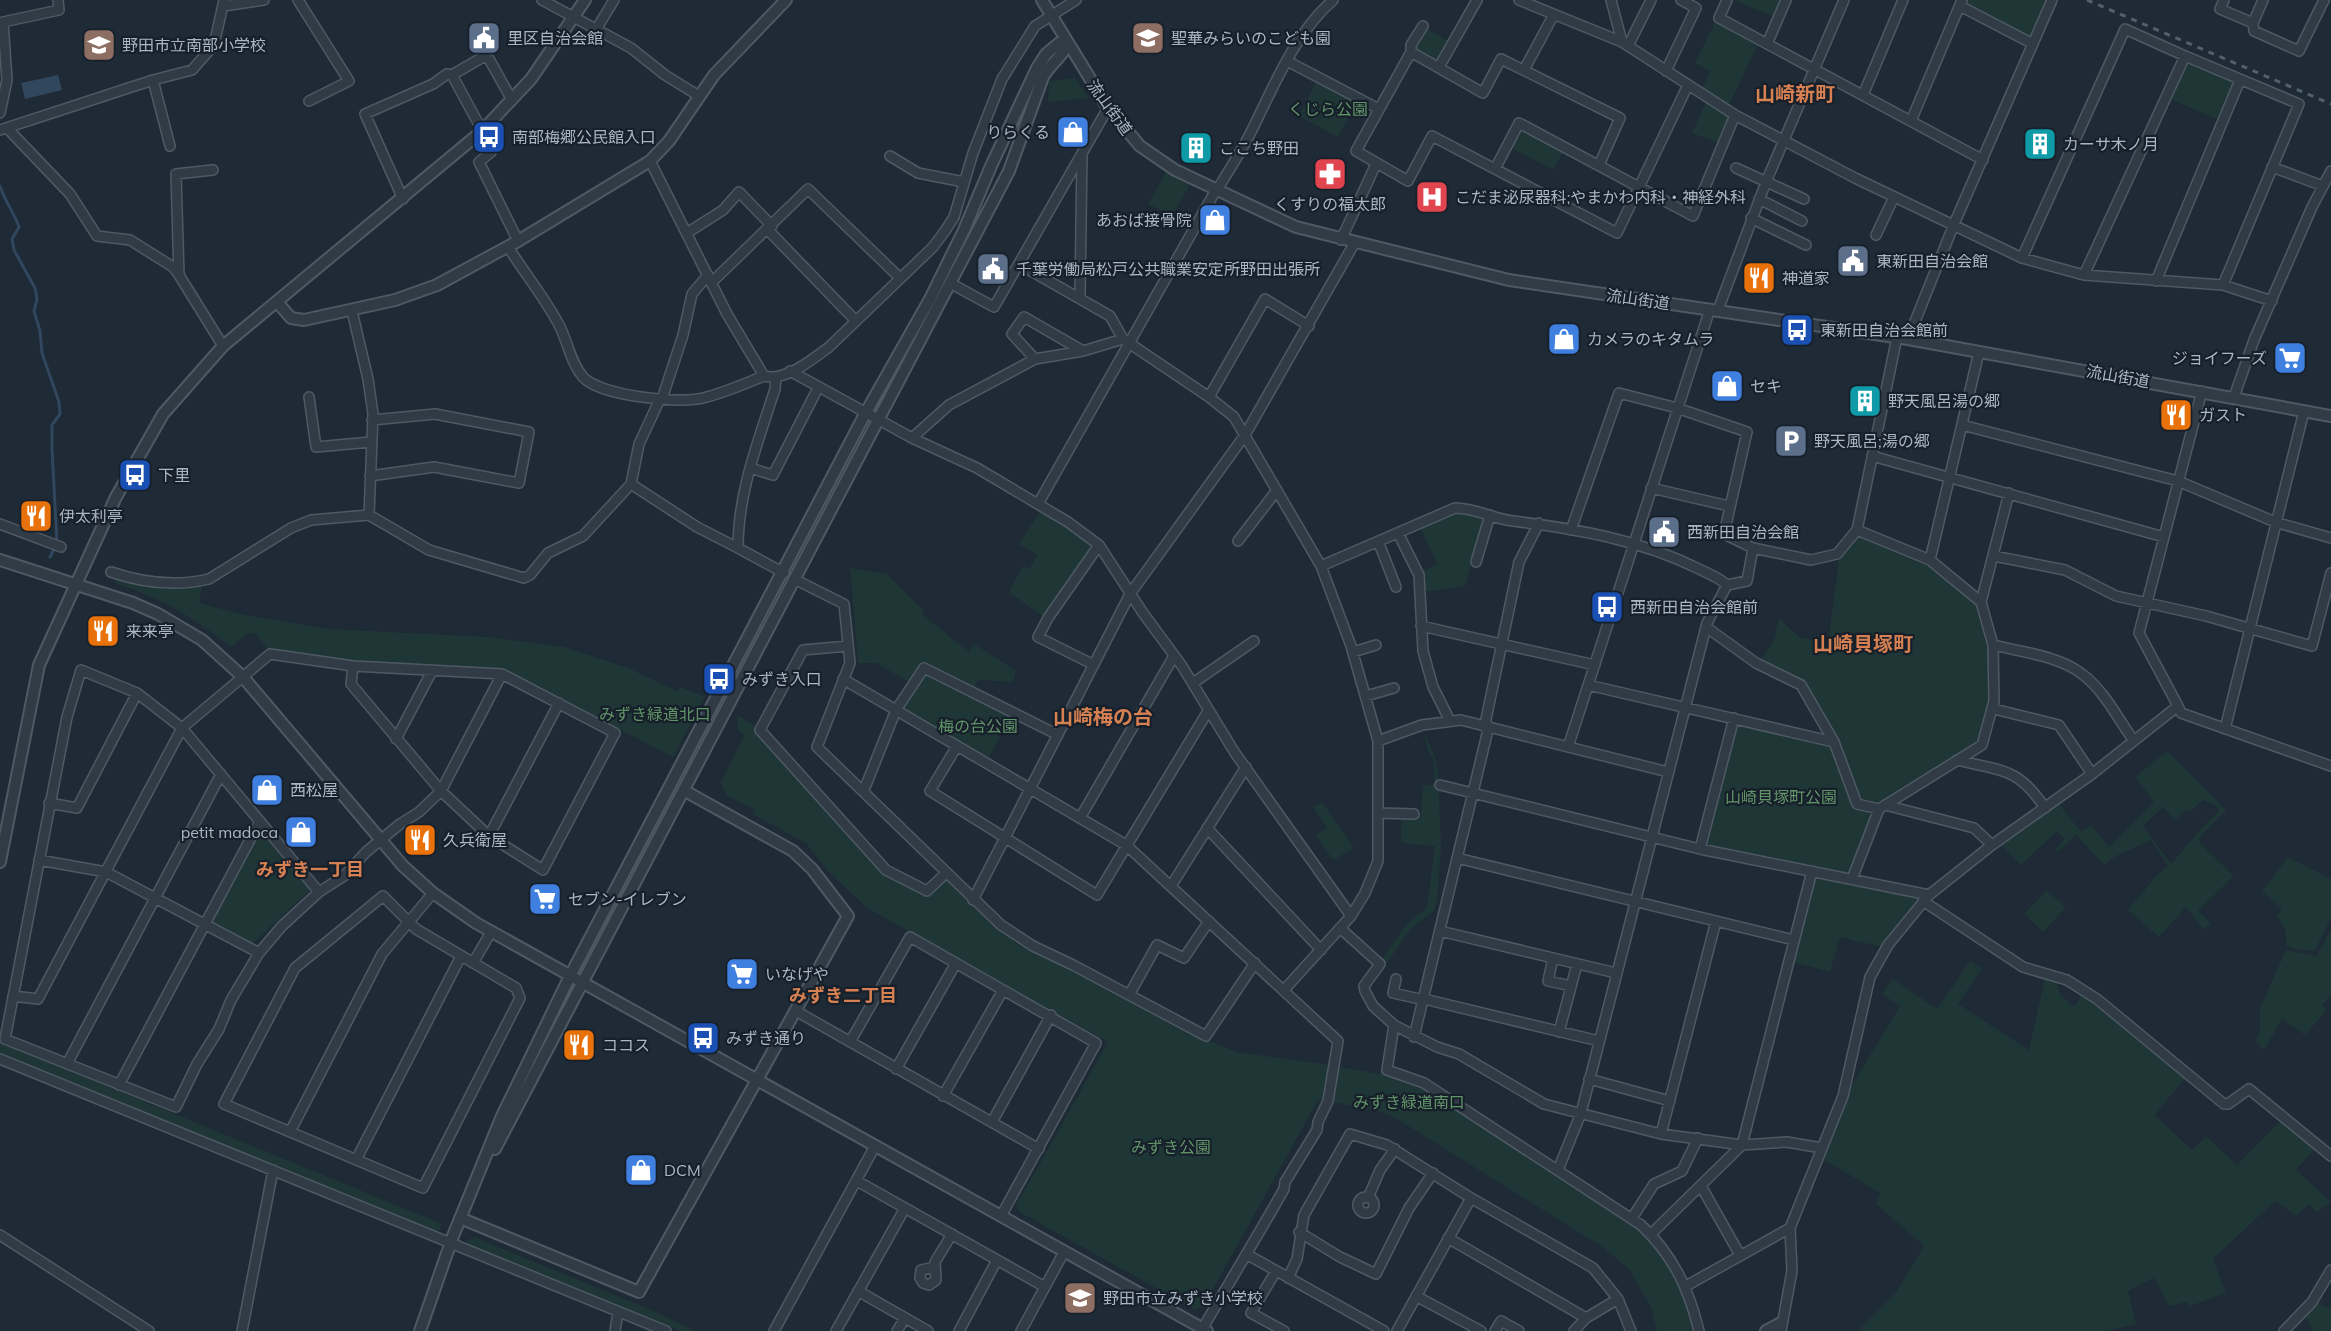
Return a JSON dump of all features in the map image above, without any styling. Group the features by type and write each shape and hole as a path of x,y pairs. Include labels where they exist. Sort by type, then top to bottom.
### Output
{"street":[{"path":"0,113 7,80 2,23 59,10 58,0"},
{"path":"223,346 173,267 130,240 97,236 70,194 3,129 153,80 192,70 214,45 224,3 264,0"},
{"path":"298,0 349,81 309,101"},
{"path":"542,0 576,16 631,48 665,75 699,96"},
{"path":"0,862 35,676 121,486 149,435 177,396 223,346 481,132 512,100 549,55 585,0"},
{"path":"597,28 614,0"},
{"path":"276,302 296,320 352,311 396,300 437,285 513,244 650,161 669,141 699,96 731,55 786,0"},
{"name":"流山街道","path":"1042,0 1108,108 1140,146 1175,170 1296,227 1354,244 1509,280 1903,338 2331,416"},
{"path":"452,75 491,152 479,162 513,244 558,322 573,361 584,378 610,390 661,399 702,398 764,376 776,377 829,347 933,247 954,217 964,182 1002,79 1035,26 1050,14 1076,0"},
{"path":"1038,504 1127,342 1217,190 1287,61 1314,21 1333,0"},
{"path":"1438,67 1477,0"},
{"path":"1519,0 1625,44 1735,115 1894,197 2022,258 2084,275 2223,285 2272,301"},
{"path":"1611,0 1625,44"},
{"path":"1625,44 1651,0"},
{"path":"1666,71 1696,8 1680,0"},
{"path":"1727,0 1719,18 1983,160"},
{"path":"1767,44 1786,0"},
{"path":"1568,747 1677,408 1751,218 1844,0"},
{"path":"1863,95 1903,0"},
{"path":"1571,530 1619,393 1677,408 1747,432 1724,534 1753,548 1811,560 1837,554 1857,530 1872,456 1903,338 2052,0"},
{"path":"2224,0 2220,9 2253,23"},
{"path":"2263,0 2253,23 2254,31 2299,51 2324,0"},
{"path":"1911,121 1961,3 2033,44"},
{"path":"1524,70 1553,16"},
{"path":"1422,26 1411,45 1411,52 1356,151 1408,182 1432,136 1617,233 1688,85"},
{"path":"2022,258 2125,29 2299,104 2223,285"},
{"path":"460,1218 685,791 866,414 930,299 967,224 990,166 1040,62 1059,43 1068,44"},
{"path":"420,1331 460,1218 510,1100 570,976 789,576 879,420 1009,171 1043,77 1068,44"},
{"path":"1411,52 1483,93 1501,59 1620,118 1599,165"},
{"path":"2084,275 2185,56"},
{"path":"403,199 365,114 433,84 447,74 452,75 483,57 489,59 512,100"},
{"path":"1287,61 1379,109"},
{"path":"153,80 170,146"},
{"path":"2156,281 2240,80"},
{"path":"950,283 994,307 1108,108"},
{"path":"1495,169 1519,123 1693,216 1735,115"},
{"path":"1080,297 1082,150"},
{"path":"890,156 918,173 964,182"},
{"path":"650,161 710,279 764,376"},
{"path":"1341,240 1376,164"},
{"path":"2272,167 2323,186"},
{"path":"1736,168 1804,199"},
{"path":"179,275 176,174 213,170"},
{"path":"2234,397 2272,301 2331,171"},
{"path":"1065,183 1080,190"},
{"path":"111,572 147,582 171,584 196,582 208,579 311,520 369,516 429,550 524,578 530,575 548,553 584,536 631,484 639,444 661,399 692,294 770,228 808,189 900,278"},
{"path":"687,233 723,210 739,192 855,320"},
{"path":"1876,235 1894,197"},
{"path":"1759,199 1803,221"},
{"path":"954,217 967,224"},
{"path":"1751,218 1806,245"},
{"path":"973,900 1130,594 1245,435 1354,244"},
{"path":"1019,264 1110,316 1127,342 1209,397 1234,417 1321,566 1353,652 1378,741 1377,861 1365,892 1351,916 1284,990"},
{"path":"1209,397 1265,299 1309,326"},
{"path":"352,311 369,379 372,420 369,516"},
{"path":"1035,359 1012,334 1024,317 1083,351"},
{"path":"912,438 949,405 1035,359 1127,342"},
{"path":"1930,560 1979,351"},
{"path":"790,371 912,438 951,454 1068,522 1099,545 1130,594 1193,683 1208,711 1246,767 1351,916"},
{"path":"738,548 738,519 742,492 776,377"},
{"path":"750,468 773,475 818,388"},
{"path":"2202,392 2139,633 2181,713 2331,766"},
{"path":"309,397 316,447 372,442"},
{"path":"2225,729 2304,411"},
{"path":"370,476 434,467 519,483 529,432 435,414 372,420"},
{"path":"1962,425 2178,481 2275,522 2331,538"},
{"path":"1872,456 2164,537"},
{"path":"631,484 697,527 844,604 850,663 817,747 864,790 973,900 1016,936 1206,1036 1255,963"},
{"path":"1651,488 1730,506"},
{"path":"1238,541 1277,490"},
{"path":"1852,879 1882,807 1982,745 1994,709 1993,645 1982,602 2009,493"},
{"path":"1321,566 1455,508 1468,508 1511,521 1539,523 1634,544 1671,555 1727,585 1747,581 1753,548"},
{"path":"1476,562 1490,515"},
{"path":"1414,1036 1473,793 1519,562 1539,523"},
{"path":"0,524 61,548"},
{"path":"1857,530 1930,560 1982,602"},
{"path":"1398,533 1419,575 1421,626 1427,671 1450,721"},
{"path":"1378,541 1396,587"},
{"path":"1094,665 1038,637 1048,618 1099,545"},
{"path":"1994,556 2066,570 2116,596 2249,628 2312,646 2331,573"},
{"path":"0,560 75,586 134,603 168,619 202,640 243,677 380,841 433,893 491,932 1204,1330 1248,1255 1254,1239 1284,1189 1285,1182 1317,1130 1328,1101 1338,1041 1126,845 843,679"},
{"path":"1558,1170 1581,1113 1706,627 1727,585"},
{"path":"1421,626 1595,665"},
{"path":"1706,627 1756,663 1801,685 1834,742 1857,804 1882,807 1974,828 1992,845"},
{"path":"1193,683 1254,641"},
{"path":"1353,652 1376,645"},
{"path":"1993,645 2065,664 2082,674 2097,688 2134,741"},
{"path":"848,646 802,650 760,730 886,870 927,891 946,873"},
{"path":"14,996 38,999 182,728 270,654 353,666 502,674 615,733 543,870 489,836 441,791 351,684 353,666"},
{"path":"1080,818 1174,656"},
{"path":"864,790 896,710 924,668 1058,735"},
{"path":"319,892 182,728 137,693 81,670 67,717 49,803 5,1039 176,1107 197,1064 219,1029 231,1000 259,953 282,926 319,892 344,876 380,841 419,812 441,791 460,758 470,734 486,709 502,674"},
{"path":"396,739 432,671"},
{"path":"1588,685 1834,742"},
{"path":"1366,696 1395,688"},
{"path":"49,803 77,808 137,693"},
{"path":"489,836 559,704"},
{"path":"1766,1331 1781,1327 1792,1271 1790,1228 1843,1096 1870,977 1888,945 1926,898 1992,845 2092,774 2178,706"},
{"path":"1994,709 2059,725 2092,774"},
{"path":"957,746 930,791 1097,895 1208,711"},
{"path":"1700,849 1734,718"},
{"path":"1378,741 1422,725 1461,720 1668,772"},
{"path":"1957,760 2017,776 2032,788 2045,808"},
{"path":"1171,886 1246,767"},
{"path":"67,1064 221,774"},
{"path":"1440,785 1700,849 1852,879 1926,898 2023,968 2067,980 2097,999 2224,1104 2228,1104 2248,1089 2331,1156"},
{"path":"460,1218 639,1292 848,916 812,869 793,851 685,791"},
{"path":"1379,813 1414,814"},
{"path":"119,1085 260,821"},
{"path":"1207,828 1321,950"},
{"path":"1457,858 1794,940"},
{"path":"39,860 106,872 259,953"},
{"path":"1651,1234 1742,1145 1812,871"},
{"path":"290,1132 382,954 433,893"},
{"path":"383,896 409,922 516,988 520,998 423,1188 224,1104 295,968 383,896"},
{"path":"1129,995 1157,945 1184,958 1209,921"},
{"path":"1661,1134 1716,921"},
{"path":"1340,928 1380,964 1364,986 1365,991 1373,1006 1394,1025 1414,1036 1459,1054 1544,1104 1661,1134 1742,1145 1787,1142 1822,1148"},
{"path":"1440,931 1616,973"},
{"path":"474,963 491,932"},
{"path":"850,1042 910,937 1096,1042 1001,1216"},
{"path":"356,1160 461,956"},
{"path":"1553,958 1548,981 1571,986"},
{"path":"896,1069 956,963"},
{"path":"1560,1032 1577,964"},
{"path":"1396,980 1393,993 1599,1041"},
{"path":"943,1096 1003,990"},
{"path":"796,1011 1039,1149"},
{"path":"992,1122 1051,1016"},
{"path":"1394,1025 1387,1070 1416,1078 1632,1218 1651,1234 1686,1286 1699,1331"},
{"path":"0,1059 666,1331"},
{"path":"1589,1079 1670,1101"},
{"path":"1288,1278 1297,1259 1299,1232 1304,1215 1350,1134 1395,1149 1471,1198 1587,1263 1604,1278 1618,1299 1631,1331"},
{"path":"1632,1218 1654,1184 1682,1171 1698,1138"},
{"path":"774,1331 875,1146"},
{"path":"1368,1198 1380,1170 1395,1149"},
{"path":"242,1331 273,1170"},
{"path":"1299,1232 1340,1257 1376,1274 1409,1208 1433,1173"},
{"path":"857,1181 1045,1287"},
{"path":"1701,1186 1740,1255"},
{"path":"1397,1331 1471,1198"},
{"path":"836,1331 905,1208"},
{"path":"1686,1286 1790,1228"},
{"path":"934,1267 952,1234"},
{"path":"0,1235 149,1331"},
{"path":"1448,1238 1586,1318"},
{"path":"1021,1331 1064,1252"},
{"path":"1248,1255 1384,1331"},
{"path":"959,1331 997,1260"},
{"path":"2284,1331 2312,1302 2331,1270"},
{"path":"1276,1271 1251,1313 1284,1331"},
{"path":"858,1292 928,1331"},
{"path":"1416,1296 1481,1331"},
{"path":"1574,1331 1586,1318 1618,1299"},
{"path":"615,1331 618,1312"},
{"path":"897,1331 904,1318"},
{"path":"1495,1331 1501,1321 1519,1331"}],"green space":[{"path":"1734,0 1781,0 1774,17"},
{"path":"1966,0 2049,0 2033,36 2029,38 1968,5"},
{"path":"1715,22 1758,45 1729,105 1702,89 1710,71 1695,63"},
{"path":"1424,27 1448,41 1438,58 1434,60 1415,49 1414,45"},
{"path":"2190,61 2232,79 2234,84 2219,120 2170,99"},
{"path":"1075,78 1089,98 1048,102 1049,81"},
{"name":"くじら公園","path":"1317,81 1357,102 1338,137 1299,116"},
{"path":"1706,102 1727,115 1728,119 1719,143 1692,133"},
{"path":"1524,131 1563,152 1553,170 1512,148 1520,132"},
{"path":"1166,172 1190,185 1172,216 1148,204"},
{"path":"1041,510 1091,542 1092,547 1044,617 1009,592 1023,566 1030,569 1037,555 1019,544"},
{"path":"1455,510 1486,517 1465,586 1423,592 1421,573 1437,564 1420,526"},
{"path":"1856,537 1861,537 1931,567 1978,607 1988,647 1989,708 1977,742 1877,804 1861,802 1858,799 1825,716 1807,687 1798,678 1760,661 1774,640 1779,618 1799,637 1828,644 1839,559"},
{"path":"850,568 887,574 924,611 922,614 969,652 974,644 1016,671 1013,682 979,680 974,688 922,662 909,682 876,663 858,663"},
{"name":"みずき緑道北口","path":"113,576 199,584 202,587 199,603 245,615 328,629 489,637 564,647 628,668 677,691 681,687 705,697 673,757 503,669 360,662 268,649 256,634 249,633 231,647 177,610 148,595 117,584"},
{"name":"梅の台公園","path":"928,675 1011,716 988,759 904,710 903,706 924,676"},
{"name":"みずき公園","path":"737,715 757,727 755,731 883,873 928,898 943,882 948,881 994,926 1019,945 1060,963 1178,1028 1237,1052 1330,1065 1324,1100 1318,1100 1203,1307 1195,1310 1018,1211 1016,1206 1108,1042 867,908 827,870 806,843 752,814 755,813 753,809 726,795 721,782 744,735 738,731"},
{"name":"山崎貝塚町公園","path":"1740,723 1831,744 1854,806 1869,811 1871,815 1850,872 1845,874 1707,846 1705,842 1736,725"},
{"path":"1422,728 1435,757 1438,775 1441,846 1437,901 1434,911 1411,928 1386,964 1381,960 1407,924 1427,908 1435,846 1401,843 1401,816 1421,817 1423,786 1435,784 1433,758 1428,751"},
{"path":"2167,751 2226,810 2199,838 2199,842 2234,876 2198,911 2211,923 2204,930 2186,907 2159,937 2128,910 2158,874 2168,866 2151,840 2114,857 2104,865 2076,835 2057,852 2055,849 2065,839 2057,831 2021,865 2000,844 2058,803 2081,832 2091,825 2109,847 2154,802 2135,777","holes":["2203,800 2216,805 2219,811 2171,864 2143,826 2163,807 2175,820 2186,809 2190,812"]},
{"path":"1322,802 1354,848 1333,860 1315,835 1327,828 1313,807"},
{"path":"263,831 309,887 309,891 251,945 213,925 211,921 259,832"},
{"path":"2288,857 2331,879 2331,918 2315,951 2293,949 2287,945 2285,929 2277,916 2282,909 2262,891"},
{"path":"1818,877 1916,897 1918,902 1882,947 1840,937 1830,972 1793,962 1814,880"},
{"path":"2047,891 2066,907 2043,932 2024,914"},
{"path":"2331,929 2331,995 2322,1005 2327,1010 2305,1035 2282,1019 2264,1050 2256,1042 2260,1031 2260,1008 2286,950 2317,956"},
{"path":"1970,961 1982,968 1958,1004 2029,1050 2045,978 2056,981 2060,994 2074,1007 2083,993 2121,1022 2185,1078 2155,1115 2192,1150 2206,1136 2237,1165 2282,1119 2316,1148 2296,1170 2331,1202 2317,1212 2309,1204 2296,1216 2275,1201 2213,1259 2226,1293 2190,1306 2187,1302 2169,1306 2154,1278 2128,1291 2136,1324 2107,1331 1858,1331 1895,1294 1924,1246 1876,1204 1880,1193 1821,1158 1847,1093 1900,1006 1882,994 1893,979 1937,1009"},
{"path":"0,1042 442,1224 438,1233 0,1053"},
{"name":"みずき緑道南口","path":"1339,1067 1393,1076 1420,1085 1628,1220 1654,1246 1671,1270 1684,1297 1695,1331 1657,1331 1651,1307 1629,1269 1601,1246 1397,1119 1379,1111 1333,1102"},
{"path":"474,1237 644,1307 696,1331 681,1331 466,1246 468,1240"},
{"path":"2316,1301 2326,1307 2331,1307 2331,1331 2313,1331 2305,1314"}],"water":[{"path":"58,75 62,90 25,99 21,83"}],"waterway":[{"path":"0,186 19,227 12,239 14,250 35,288 37,299 34,311 40,331 42,353 59,402 60,414 52,425 57,543 50,557"}],"railway":[{"path":"2087,0 2331,104"}],"place":[{"name":"里区自治会館","path":"484,38"},
{"name":"聖華みらいのこども園","path":"1148,38"},
{"name":"野田市立南部小学校","path":"99,45"},
{"name":"りらくる","path":"1073,132"},
{"name":"南部梅郷公民館入口","path":"489,137"},
{"name":"カーサ木ノ月","path":"2040,144"},
{"name":"ここち野田","path":"1196,148"},
{"name":"くすりの福太郎","path":"1330,174"},
{"name":"こだま泌尿器科;やまかわ内科・神経外科","path":"1432,197"},
{"name":"あおば接骨院","path":"1215,220"},
{"name":"東新田自治会館","path":"1853,261"},
{"name":"千葉労働局松戸公共職業安定所野田出張所","path":"993,269"},
{"name":"神道家","path":"1759,278"},
{"name":"東新田自治会館前","path":"1797,330"},
{"name":"カメラのキタムラ","path":"1564,339"},
{"name":"ジョイフーズ","path":"2290,358"},
{"name":"セキ","path":"1727,386"},
{"name":"野天風呂湯の郷","path":"1865,401"},
{"name":"ガスト","path":"2176,415"},
{"name":"野天風呂;湯の郷","path":"1791,441"},
{"name":"下里","path":"135,475"},
{"name":"伊太利亭","path":"36,516"},
{"name":"西新田自治会館","path":"1664,532"},
{"name":"西新田自治会館前","path":"1607,607"},
{"name":"来来亭","path":"103,631"},
{"name":"みずき入口","path":"719,679"},
{"name":"西松屋","path":"267,790"},
{"name":"petit madoca","path":"301,832"},
{"name":"久兵衛屋","path":"420,840"},
{"name":"セブン-イレブン","path":"545,899"},
{"name":"いなげや","path":"742,974"},
{"name":"みずき通り","path":"703,1038"},
{"name":"ココス","path":"579,1045"},
{"name":"DCM","path":"641,1170"},
{"name":"野田市立みずき小学校","path":"1080,1298"}],"district":[{"name":"山崎新町","path":"1795,94"},
{"name":"山崎貝塚町","path":"1863,644"},
{"name":"山崎梅の台","path":"1103,717"},
{"name":"みずき一丁目","path":"310,870"},
{"name":"みずき二丁目","path":"843,996"}]}
